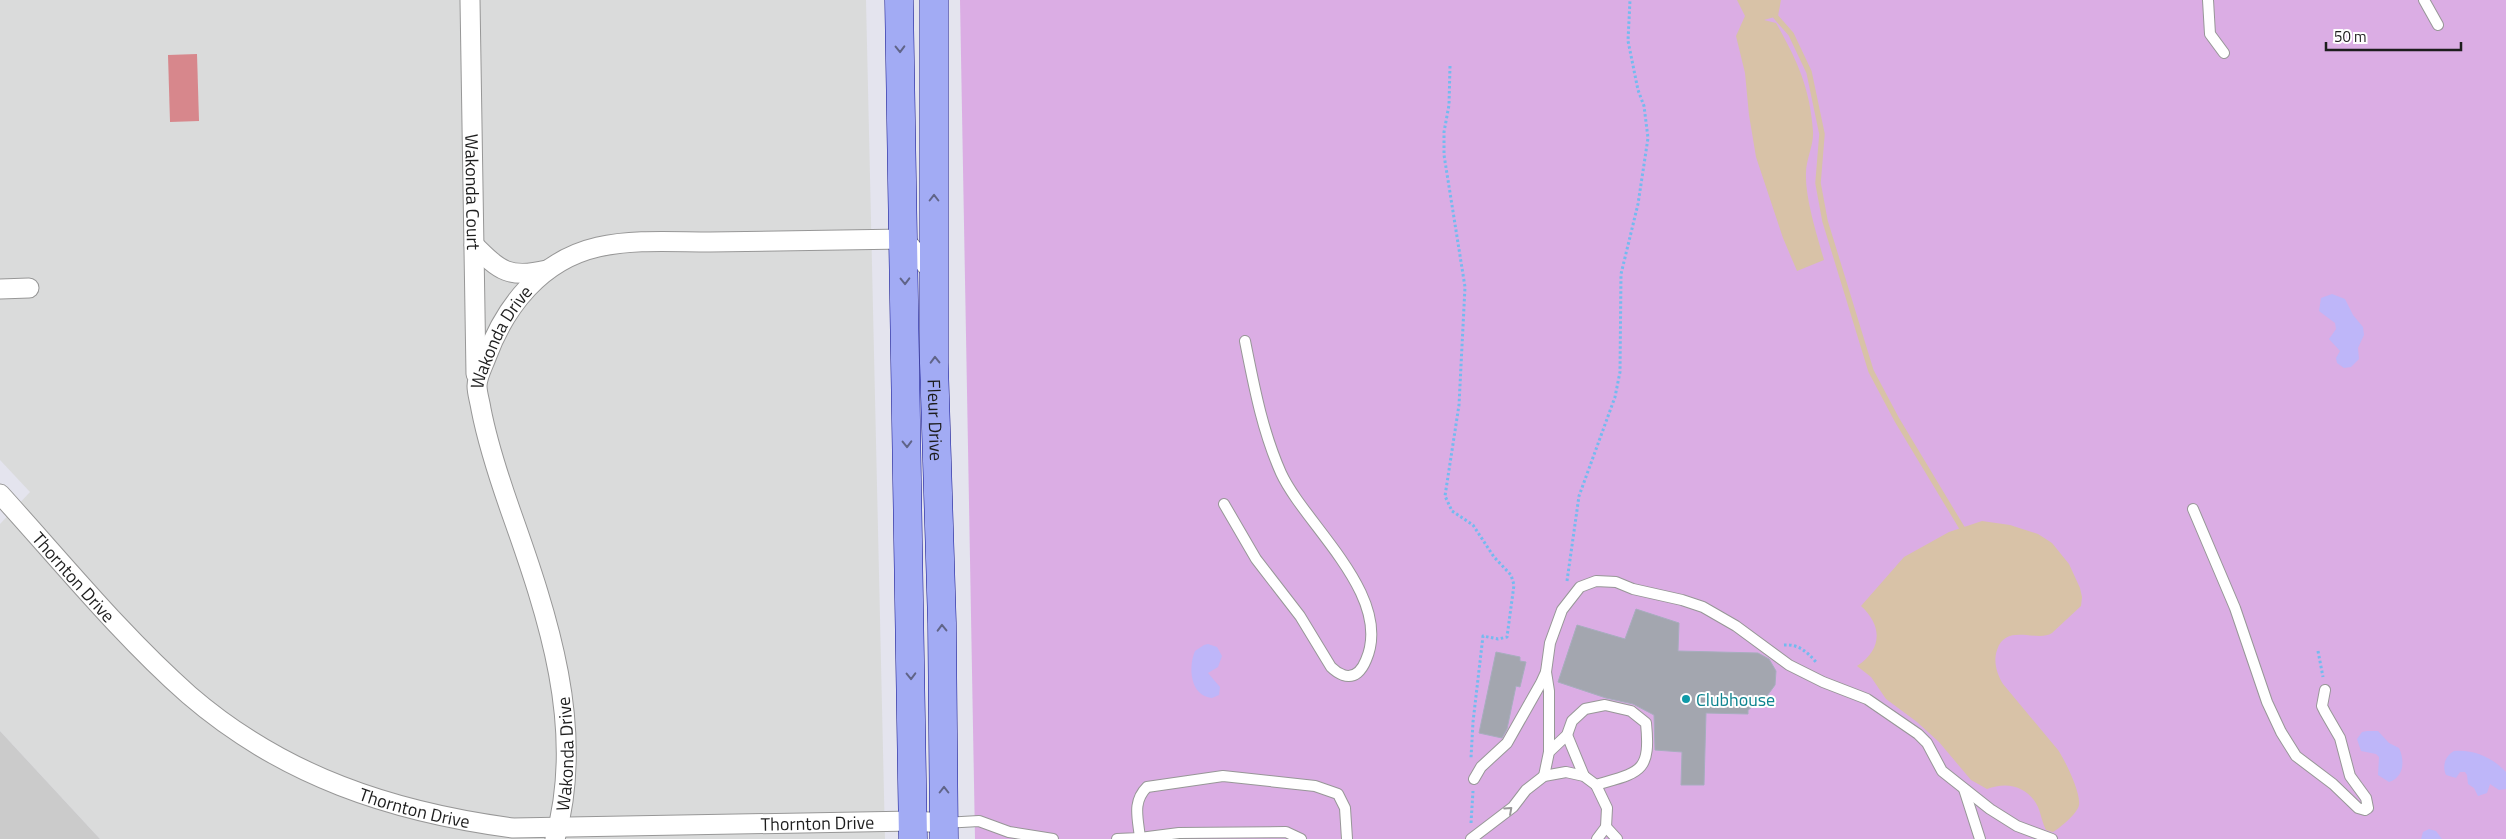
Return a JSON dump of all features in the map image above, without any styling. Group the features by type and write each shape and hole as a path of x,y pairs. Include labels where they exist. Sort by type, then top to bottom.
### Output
{"main road":[{"name":"Fleur Drive","path":"899,0 913,830"},
{"name":"Fleur Drive","path":"934,0 934,364 942,623 944,831"}],"street":[{"name":"Wakonda Court","path":"470,0 476,384"},
{"path":"904,239 934,274"},
{"name":"Wakonda Drive","path":"556,834 564,793 566,740 559,677 551,633 538,590 497,474 476,384 502,320 520,294 547,270 585,251 631,243 904,239"},
{"path":"474,244 491,262 508,271 524,275 547,270"},
{"path":"0,289 29,288"},
{"name":"Thornton Drive","path":"0,494 147,655 190,695 237,731 279,757 341,787 397,807 460,821 556,834 944,831"}],"lane":[{"path":"2208,0 2210,34 2224,53"},
{"path":"2424,0 2438,25"},
{"path":"1224,504 1256,558 1300,616 1331,667 1335,672 1347,676 1357,673 1364,664 1370,644 1370,629 1363,600 1342,556 1306,513 1282,473 1260,415 1245,341"},
{"path":"2193,509 2236,608 2268,702 2283,736 2296,756 2333,784 2358,808 2365,810 2368,808 2368,801 2350,776 2340,738 2322,706 2325,690"},
{"path":"1544,776 1550,752 1549,691 1546,672 1550,643 1564,606 1580,587 1596,581 1616,582 1633,589 1682,600 1703,607 1736,626 1789,666 1823,682 1861,696 1906,724 1927,743 1942,771 1990,809 2017,826 2052,839"},
{"path":"1474,779 1481,767 1506,743 1546,672"},
{"path":"1550,752 1567,735 1572,721 1585,709 1605,705 1631,711 1646,723 1648,742 1646,761 1634,774 1596,785"},
{"path":"1567,735 1584,776"},
{"path":"1470,835 1513,808 1526,790 1544,776 1566,772 1584,776 1596,785 1607,808 1606,827 1597,839"},
{"path":"1140,838 1137,809 1139,795 1147,787 1223,776 1315,786 1338,794 1345,808 1347,839"},
{"path":"1963,788 1980,839"},
{"path":"944,831 979,821 1009,832 1053,839"},
{"path":"1606,827 1618,839"},
{"path":"1117,839 1286,832 1301,839"}],"path":[{"path":"1564,606 1579,496 1615,396 1620,372 1621,274 1638,204 1648,138 1644,106 1638,90 1628,41 1630,0"},
{"path":"1450,66 1450,105 1443,146 1465,287 1465,302 1461,340 1459,405 1445,496 1452,510 1473,525 1494,556 1511,575 1514,585 1507,636 1498,639 1483,636 1473,722 1471,758 1474,779 1470,835"},
{"path":"2318,651 2325,690"}],"shaded area":[{"path":"0,0 866,0 885,839 100,839 0,731 0,524 30,492 0,460"},
{"path":"960,0 2506,0 2506,839 975,839"},
{"path":"1737,0 1781,0 1778,16 1764,20 1776,23 1796,62 1809,101 1813,136 1806,168 1807,194 1824,260 1797,271 1783,238 1756,157 1745,73 1736,36 1745,16"},
{"path":"197,54 199,121 170,122 168,55"},
{"path":"1982,521 2010,525 2038,534 2052,543 2069,564 2080,588 2081,606 2052,633 2038,636 2014,635 2007,637 2001,642 1995,659 1996,668 2003,684 2058,750 2078,793 2079,805 2076,812 2053,832 2046,830 2038,807 2029,794 2016,787 2002,785 1987,789 1971,780 1939,742 1917,722 1886,699 1871,677 1857,666 1871,653 1877,638 1873,622 1861,606 1904,557 1949,532"},
{"path":"0,731 100,839 0,839"}],"sand":[{"path":"2332,294 2345,299 2353,315 2363,327 2364,335 2358,348 2359,359 2351,367 2344,368 2337,363 2336,358 2340,351 2329,339 2336,329 2335,323 2319,311 2321,298"},
{"path":"1208,644 1217,647 1222,656 1218,667 1208,673 1220,687 1219,695 1212,698 1199,692 1195,686 1192,672 1195,651"},
{"path":"2378,731 2389,743 2399,748 2402,768 2394,780 2389,782 2378,775 2379,757 2376,754 2361,751 2357,739 2362,732"},
{"path":"2454,751 2476,753 2495,763 2506,772 2506,789 2499,790 2490,784 2487,793 2478,796 2474,788 2468,784 2465,772 2460,772 2456,778 2446,775 2445,761"},
{"path":"2429,829 2436,831 2442,839 2421,839 2423,832"}],"building":[{"name":"Clubhouse","path":"1636,609 1679,623 1678,651 1758,653 1769,659 1776,671 1775,685 1767,696 1748,710 1748,714 1706,713 1704,785 1681,785 1682,752 1655,750 1654,715 1633,704 1606,698 1558,682 1577,625 1625,639"},
{"path":"1496,652 1520,657 1520,661 1526,662 1520,687 1516,686 1507,729 1502,738 1479,733"}],"waterway":[{"path":"1776,17 1791,34 1809,72 1822,134 1818,183 1825,221 1871,371 1897,420 1962,528"}],"place":[{"name":"Clubhouse","path":"1686,699"}]}
